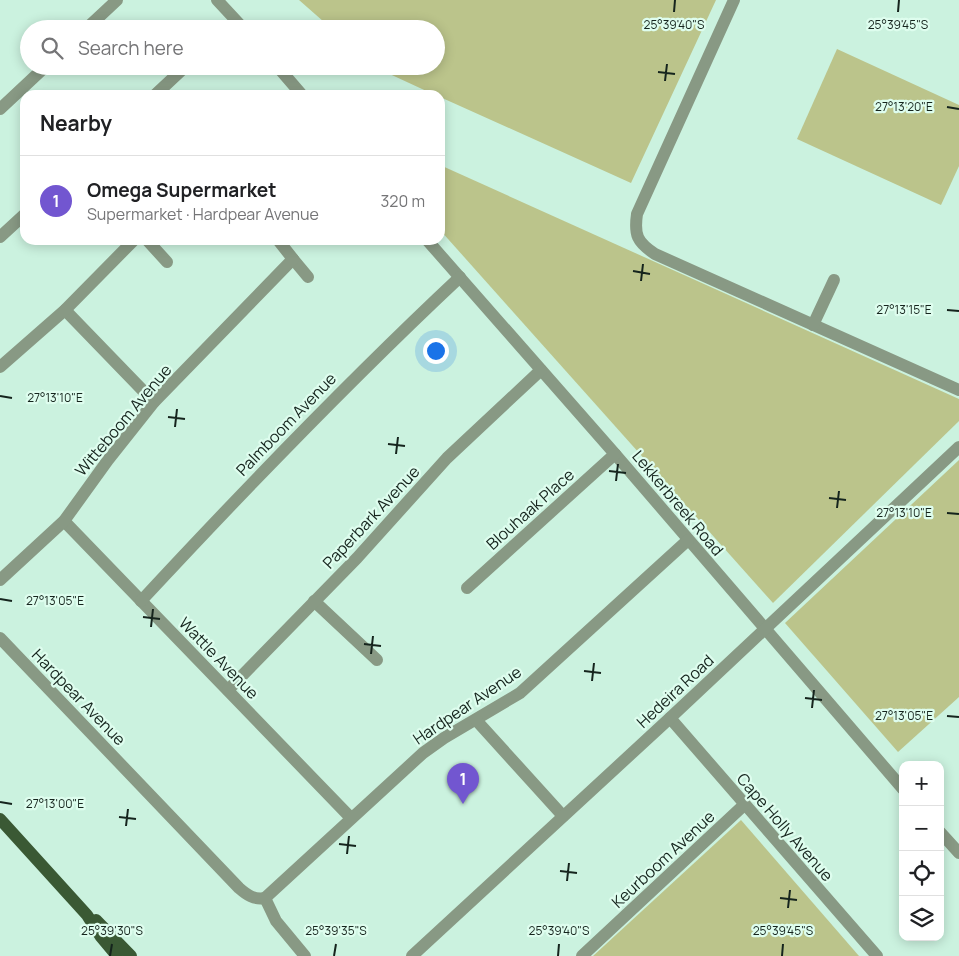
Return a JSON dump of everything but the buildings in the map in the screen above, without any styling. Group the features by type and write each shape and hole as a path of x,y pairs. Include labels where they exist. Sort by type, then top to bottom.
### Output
{"main road":[{"path":"0,819 87,915 101,937 117,956"},
{"path":"87,915 98,922 131,956"}],"street":[{"path":"96,20 117,0"},
{"path":"217,0 236,20"},
{"path":"734,0 637,214 635,226 637,238 643,246 654,254 959,390"},
{"path":"20,90 36,75"},
{"path":"160,90 176,75"},
{"path":"285,75 298,90"},
{"path":"0,109 20,90"},
{"path":"0,237 20,219"},
{"path":"0,367 65,310 129,245"},
{"path":"152,245 167,262"},
{"path":"282,245 308,277"},
{"name":"Lekkerbreek Road","path":"431,245 615,454 764,630 899,784"},
{"name":"Witteboom Avenue","path":"0,580 64,521 108,460 154,402 293,259"},
{"name":"Palmboom Avenue","path":"141,601 244,490 330,402 460,277"},
{"path":"813,325 834,280"},
{"path":"65,310 154,402"},
{"name":"Paperbark Avenue","path":"228,690 357,558 454,451 541,370"},
{"name":"Hedeira Road","path":"412,956 670,718 959,447"},
{"name":"Blouhaak Place","path":"467,588 615,454"},
{"name":"Wattle Avenue","path":"64,521 351,818"},
{"name":"Hardpear Avenue","path":"0,638 239,888 249,896 260,899 265,898 423,753 444,738 520,693 688,540"},
{"path":"314,602 377,660"},
{"name":"Cape Holly Avenue","path":"670,718 876,956"},
{"path":"476,720 563,816"},
{"name":"Keurboom Avenue","path":"582,956 744,805"},
{"path":"944,837 959,854"},
{"path":"265,898 276,921 305,956"}],"green space":[{"path":"299,0 716,0 631,183 445,99 445,90 424,90 392,75 445,75 445,20 322,20"},
{"path":"837,49 959,105 959,166 941,205 797,139"},
{"path":"445,167 959,399 959,421 773,603 445,236"},
{"path":"959,460 959,697 898,752 785,623"},
{"path":"741,820 859,956 593,956"}],"place":[{"name":"Omega Supermarket","path":"463,804"}]}
